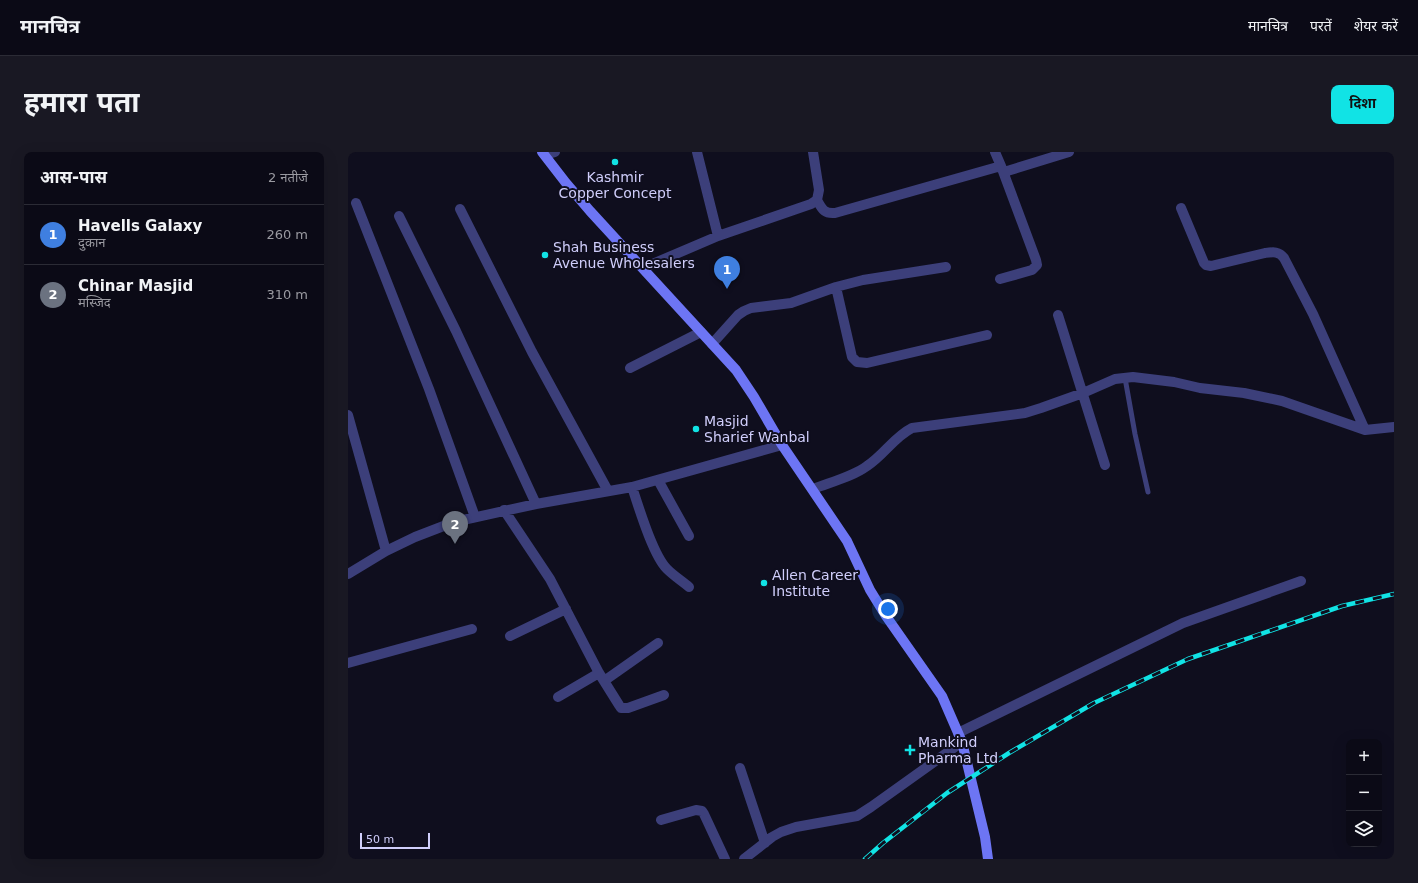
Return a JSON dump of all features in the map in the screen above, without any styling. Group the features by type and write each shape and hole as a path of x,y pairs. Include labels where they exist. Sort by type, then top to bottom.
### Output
{"main road":[{"path":"547,153 566,183 590,211 736,370 754,396 782,445 847,540 870,590 886,616 942,696 960,738 985,837 988,859"}],"street":[{"path":"697,152 718,236"},
{"path":"813,152 819,190 817,200 825,212 829,213 835,213 1069,152"},
{"path":"996,152 1037,265 1032,270 1000,279"},
{"path":"643,268 718,236 811,204 817,200"},
{"path":"356,203 429,390 475,517"},
{"path":"1180,208 1206,265 1211,266 1264,253 1281,253 1313,314 1365,430"},
{"path":"460,209 532,352 608,491"},
{"path":"399,216 456,331 536,504"},
{"path":"712,344 738,315 757,306 791,303 836,287 862,280 946,267"},
{"path":"836,287 852,357 862,364 987,335"},
{"path":"1058,315 1105,465"},
{"path":"630,368 701,332"},
{"path":"813,489 859,472 882,454 900,435 912,428 1025,413 1083,393 1114,379 1125,377 1174,382 1200,388 1244,393 1282,401 1365,430 1394,427"},
{"path":"348,416 386,551"},
{"path":"348,574 386,551 438,527 504,510 632,487 782,445"},
{"path":"658,480 689,536"},
{"path":"632,487 655,549 662,563 689,587"},
{"path":"504,510 550,579 602,677 619,705 625,708 664,695"},
{"path":"744,859 781,832 796,827 857,816 871,807 960,738 1183,623 1301,581"},
{"path":"510,636 566,609"},
{"path":"348,663 472,629"},
{"path":"558,698 602,677 658,643"},
{"path":"740,768 765,843"},
{"path":"661,820 696,810 702,811 725,859"}],"lane":[{"path":"1125,377 1135,434 1148,492"}],"railway":[{"path":"865,859 947,793 1009,753 1094,703 1188,659 1342,606 1394,594"}],"place":[{"name":"Kashmir Copper Concept","path":"615,162"},
{"name":"Shah Business Avenue Wholesalers","path":"545,255"},
{"name":"Havells Galaxy","path":"727,289"},
{"name":"Masjid Sharief Wanbal","path":"696,429"},
{"name":"Chinar Masjid","path":"455,544"},
{"name":"Allen Career Institute","path":"764,583"},
{"name":"Mankind Pharma Ltd","path":"910,750"}]}
